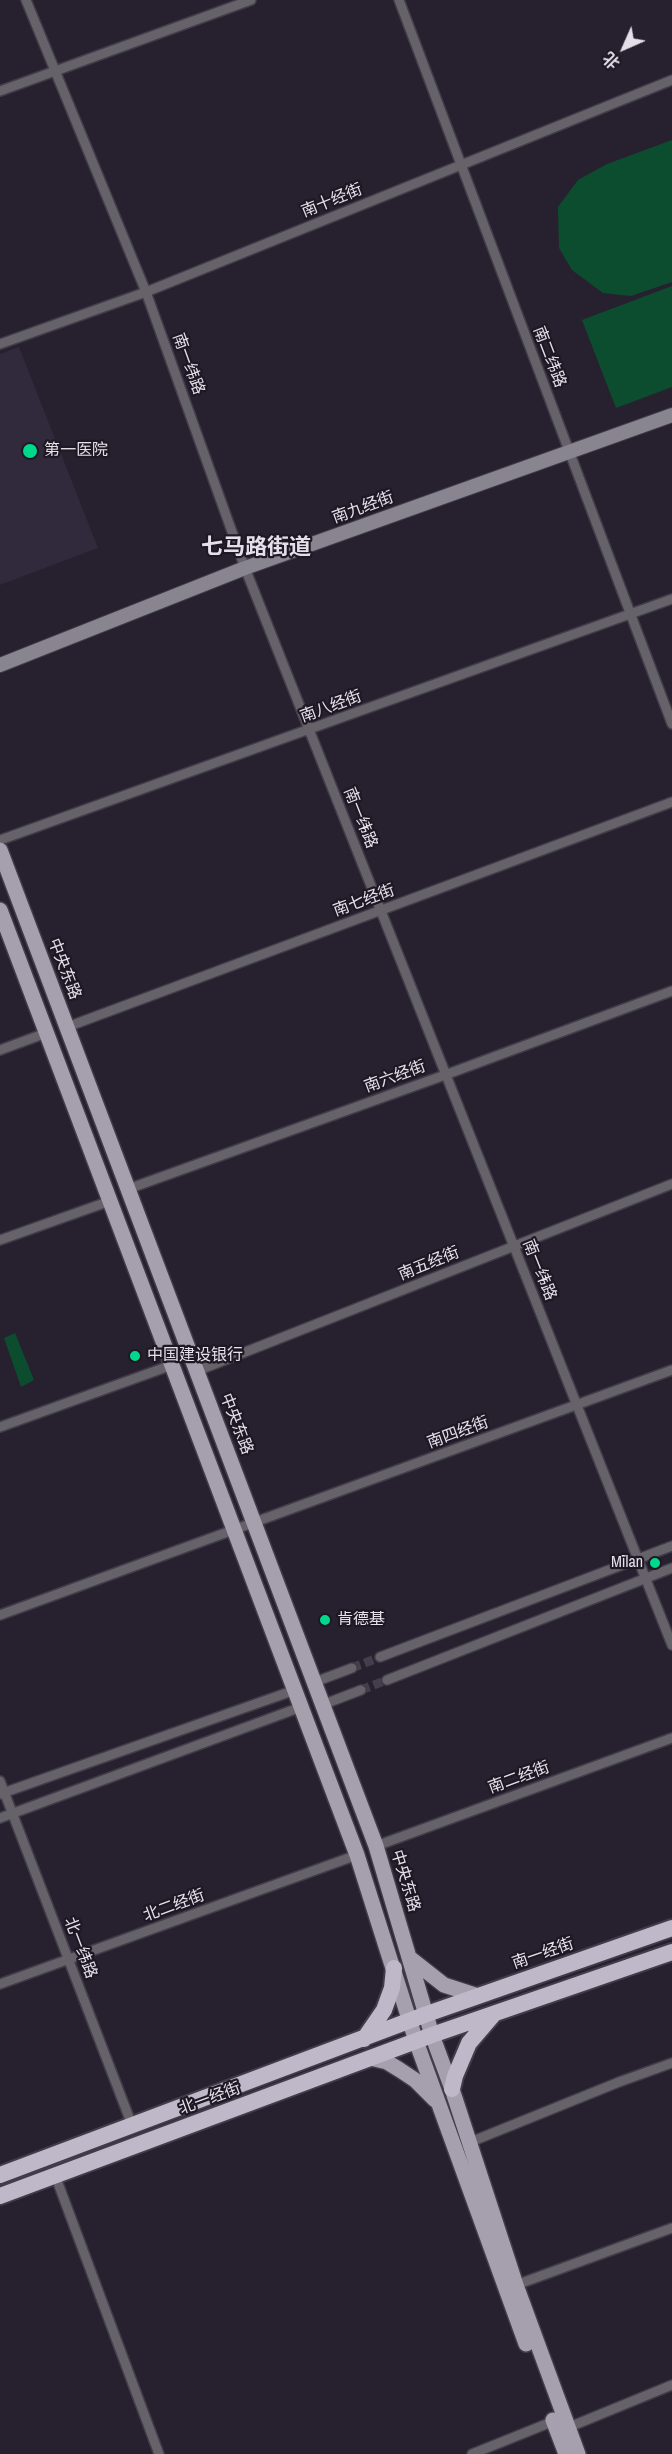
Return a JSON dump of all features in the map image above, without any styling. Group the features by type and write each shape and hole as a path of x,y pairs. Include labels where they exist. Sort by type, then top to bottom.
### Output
{"highway":[{"name":"南一经街","path":"419,2017 672,1928"},
{"path":"424,2038 672,1952"},
{"path":"364,2039 384,2010 392,1988 394,1968"},
{"path":"452,2089 469,2043 496,2013"},
{"name":"北一经街","path":"0,2175 419,2017"},
{"name":"北一经街","path":"0,2196 424,2038"}],"main road":[{"name":"南九经街","path":"0,665 245,568 672,415"},
{"name":"中央东路","path":"0,850 376,1846 410,1959 419,2017"},
{"path":"0,910 357,1855 394,1968 419,2017 439,2105 560,2424 578,2454"},
{"path":"410,1959 444,1985 478,1996"},
{"path":"424,2038 452,2089 560,2424 566,2454"},
{"path":"370,2058 387,2062 415,2080 439,2105"}],"street":[{"name":"南一纬路","path":"26,0 146,292 245,568 672,1645"},
{"path":"0,91 251,0"},
{"name":"南二纬路","path":"399,0 672,724"},
{"name":"南十经街","path":"0,344 146,292 672,80"},
{"name":"南八经街","path":"0,840 672,599"},
{"name":"南七经街","path":"67,1027 672,802"},
{"name":"南六经街","path":"128,1189 672,991"},
{"path":"0,1050 46,1033"},
{"name":"南五经街","path":"197,1371 672,1184"},
{"path":"0,1240 110,1201"},
{"path":"0,1427 172,1365"},
{"name":"南四经街","path":"0,1615 672,1370"},
{"path":"380,1658 672,1546"},
{"path":"387,1680 672,1568"},
{"path":"315,1682 352,1668"},
{"path":"2,1793 295,1690"},
{"path":"322,1705 361,1690"},
{"path":"0,1818 301,1707"},
{"name":"南二经街","path":"376,1846 672,1738"},
{"name":"北一纬路","path":"0,1781 2,1793 12,1813 132,2125"},
{"name":"北二经街","path":"0,1984 357,1855"},
{"path":"468,2143 672,2063"},
{"path":"55,2175 159,2454"},
{"path":"516,2285 672,2228"},
{"path":"472,2454 672,2385"}],"shaded area":[{"name":"第一医院","path":"19,347 98,548 0,585 0,354"}],"green space":[{"path":"672,140 672,282 631,296 603,293 572,270 559,248 558,207 578,180 607,164"},
{"path":"672,286 672,387 616,408 582,320"},
{"path":"15,1333 34,1380 21,1387 4,1338"}],"tunnel":[{"path":"352,1668 380,1657"},
{"path":"361,1690 387,1680"}],"place":[{"name":"第一医院","path":"30,451"},
{"name":"中国建设银行","path":"135,1356"},
{"name":"M̈ilan","path":"655,1563"},
{"name":"肯德基","path":"325,1620"}],"district":[{"name":"七马路街道","path":"256,548"}]}
